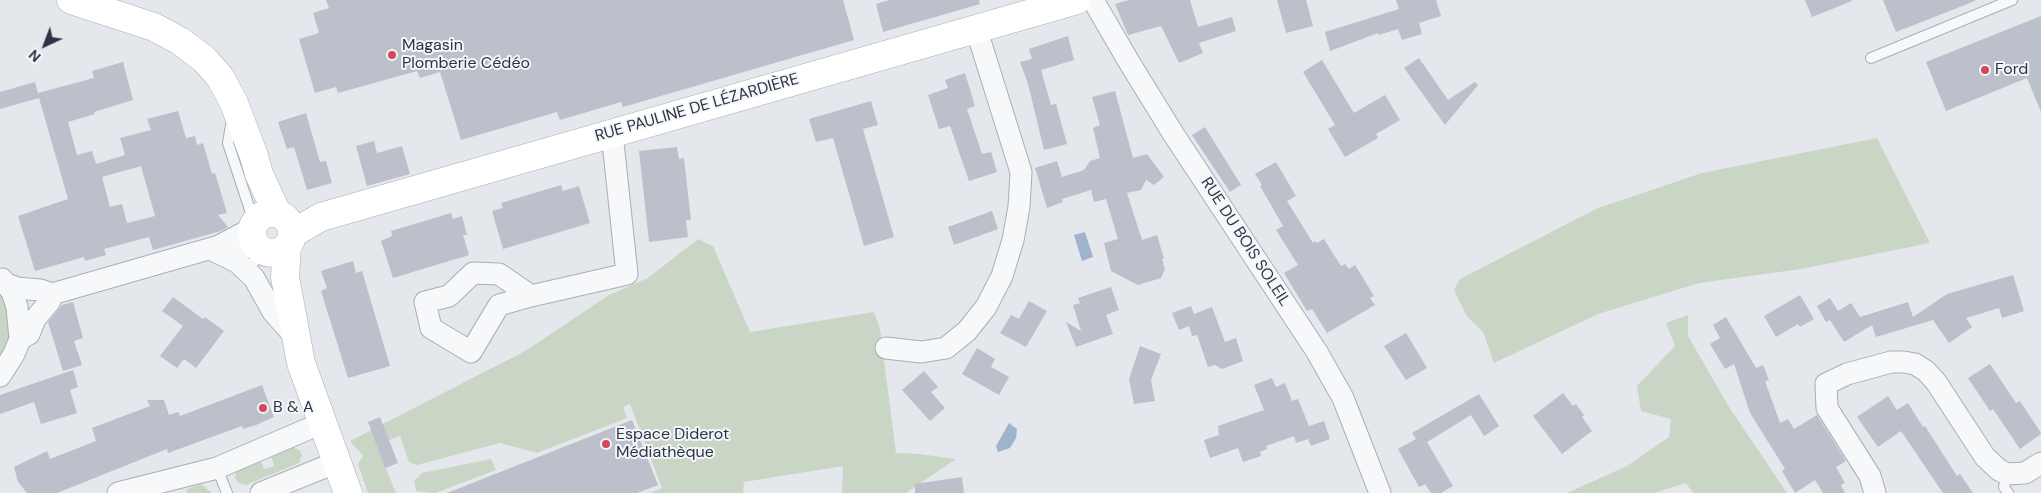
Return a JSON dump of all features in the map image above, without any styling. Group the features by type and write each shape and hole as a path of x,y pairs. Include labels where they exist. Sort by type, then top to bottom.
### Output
{"main road":[{"path":"71,0 154,28 180,41 204,59 220,77 234,103 254,156 259,174 267,236 285,277 301,363 348,493"},
{"name":"RUE PAULINE DE LÉZARDIÈRE","path":"267,236 317,219 612,133 1077,0"}],"street":[{"name":"RUE DU BOIS SOLEIL","path":"1093,0 1097,10 1174,134 1318,352 1343,398 1380,493"},
{"path":"886,348 921,352 946,348 967,331 986,307 1002,276 1014,240 1020,207 1021,172 976,28"},
{"path":"531,296 499,274 473,272 449,296 425,302 431,328 471,352 499,305 627,274 612,133"},
{"path":"214,247 237,262 267,236"},
{"path":"267,236 254,278 273,312 296,338"},
{"name":"RUE PAULINE DE LÉZARDIÈRE","path":"3,281 17,288 40,290 52,294 214,247 267,236"},
{"path":"0,376 14,354 20,339 17,307 12,292 3,281"},
{"path":"20,339 29,334 35,320 50,301 52,294"},
{"path":"1874,493 1870,476 1827,408 1826,384 1846,374 1891,362 1915,364 1926,371 1936,382 1985,458 2007,483 2041,463"},
{"path":"118,493 216,468 322,423"},
{"path":"260,493 337,462"}],"lane":[{"path":"1871,58 2012,0"},
{"path":"234,103 228,143 267,236"},
{"path":"216,468 227,493"}],"green space":[{"path":"1877,138 1930,243 1801,269 1699,283 1598,314 1494,363 1483,332 1466,315 1454,290 1460,279 1598,208 1702,173"},
{"path":"698,239 713,246 750,332 874,312 880,329 896,453 956,459 906,493 842,493 843,466 744,482 743,493 650,493 662,488 630,404 623,407 627,418 537,453 500,443 417,465 409,462 400,436 378,444 377,447 396,493 368,493 358,464 363,456 350,441 527,350 609,295 648,278"},
{"path":"0,285 11,315 10,338 0,355"},
{"path":"1688,315 1688,336 1729,407 1787,493 1693,493 1686,483 1654,493 1567,493 1627,466 1669,437 1671,419 1641,411 1637,386 1675,346 1666,323"},
{"path":"293,447 299,450 302,455 299,463 246,485 239,483 235,478 239,469 260,459 264,469 274,466 271,455"},
{"path":"491,459 496,470 435,493 416,491 414,481 422,473"},
{"path":"201,484 212,493 187,493 187,489"}],"water":[{"path":"1085,232 1093,257 1082,261 1074,235"},
{"path":"1009,423 1017,429 1016,438 1010,448 998,452 996,446"}],"building":[{"path":"326,0 843,0 854,40 623,107 621,102 560,120 557,112 461,140 440,72 420,78 417,71 338,93 336,87 315,93 299,39 319,33 313,13 329,8"},
{"path":"889,0 979,0 980,4 883,32 876,4"},
{"path":"1129,0 1190,0 1198,27 1232,17 1236,31 1199,43 1203,53 1179,63 1161,26 1128,35 1115,4"},
{"path":"1277,0 1306,0 1313,26 1286,33"},
{"path":"1396,0 1436,0 1441,16 1419,23 1422,34 1402,40 1398,29 1379,35 1378,33 1330,51 1325,32 1399,9"},
{"path":"1805,0 1852,0 1852,1 1812,17"},
{"path":"1883,0 1975,0 1975,1 1896,32"},
{"name":"Ford","path":"2041,16 2041,112 2027,78 1946,111 1926,62"},
{"path":"1068,36 1074,60 1041,70 1051,105 1056,104 1067,144 1044,150 1028,84 1020,62 1032,59 1029,49"},
{"path":"1419,58 1448,100 1475,82 1478,85 1445,125 1404,68"},
{"path":"1322,60 1354,113 1385,95 1400,120 1376,134 1378,138 1345,157 1328,129 1335,125 1303,72"},
{"path":"123,62 133,100 68,122 77,155 92,151 96,164 125,155 120,138 151,130 147,119 178,111 186,138 195,136 197,145 203,143 212,174 215,173 227,213 218,215 228,227 221,231 153,250 149,237 104,249 106,255 85,261 84,257 35,271 18,216 68,199 39,98 0,109 0,92 35,82 38,93 94,78 92,71","holes":["141,166 155,216 127,223 122,204 110,207 102,177"]},
{"path":"965,73 975,106 967,109 982,154 991,152 997,172 969,181 950,126 939,129 928,95 948,88 945,80"},
{"path":"1115,91 1133,158 1147,154 1164,177 1154,185 1146,180 1141,190 1127,193 1142,240 1157,235 1164,259 1162,259 1165,269 1161,278 1138,285 1111,271 1104,243 1118,239 1106,199 1094,202 1091,190 1062,199 1063,202 1047,208 1035,168 1057,161 1062,177 1084,170 1090,161 1100,158 1093,128 1100,125 1092,97"},
{"path":"871,101 878,125 863,129 894,237 864,246 833,138 816,142 809,119"},
{"path":"306,113 320,162 326,161 332,183 307,190 294,147 287,149 278,122"},
{"path":"1205,127 1241,185 1230,192 1192,135"},
{"path":"374,141 377,153 402,146 410,174 367,186 356,146"},
{"path":"677,147 679,159 684,158 691,220 686,220 688,237 649,242 639,151"},
{"path":"1276,162 1296,196 1287,201 1313,243 1324,239 1341,266 1345,264 1349,269 1355,265 1374,296 1370,298 1375,305 1327,333 1312,309 1307,311 1284,273 1298,265 1276,230 1283,226 1255,174"},
{"path":"561,185 563,191 579,186 590,223 503,249 492,211 503,208 501,203"},
{"path":"992,211 998,229 954,245 948,227"},
{"path":"451,213 453,219 462,216 467,235 463,235 469,255 393,278 381,241 392,236 391,231"},
{"path":"353,261 356,273 362,271 390,366 348,378 321,291 327,288 321,271"},
{"path":"2013,275 2024,311 2002,318 1999,308 1966,318 1972,327 1949,343 1933,320 1876,337 1872,325 1844,342 1830,320 1826,322 1817,306 1830,298 1838,311 1851,303 1860,317 1908,302 1913,317 1947,294"},
{"path":"1111,287 1119,310 1106,315 1113,334 1076,347 1066,322 1081,331 1073,305 1080,303 1078,298"},
{"path":"1800,295 1814,319 1800,327 1798,324 1776,337 1764,316"},
{"path":"173,297 203,319 205,317 224,331 196,368 184,359 177,368 160,356 183,326 162,311"},
{"path":"1029,301 1047,311 1026,347 1000,333 1011,315 1019,319"},
{"path":"73,302 83,338 74,341 82,365 63,371 48,322 62,305"},
{"path":"1191,306 1194,314 1212,307 1225,342 1236,338 1243,361 1222,369 1215,365 1208,367 1197,335 1192,336 1189,326 1179,330 1172,313"},
{"path":"1726,317 1756,368 1763,365 1769,380 1765,381 1780,423 1788,419 1794,429 1817,415 1846,461 1836,467 1845,483 1841,485 1845,493 1823,493 1815,480 1795,493 1782,471 1785,469 1750,413 1734,364 1725,369 1710,344 1720,338 1713,325"},
{"path":"1406,333 1427,368 1406,380 1384,346"},
{"path":"1140,346 1161,354 1151,380 1155,401 1134,404 1129,379"},
{"path":"977,348 995,359 991,367 1009,377 999,395 962,374"},
{"path":"1990,364 2016,403 2020,401 2041,433 2020,449 1993,409 1990,411 1968,378"},
{"path":"73,370 78,387 70,390 77,413 41,424 34,402 0,414 0,395"},
{"path":"924,371 938,387 931,392 945,408 930,421 902,390"},
{"path":"1272,378 1276,387 1285,383 1292,401 1298,399 1309,426 1324,421 1330,439 1311,446 1308,439 1296,443 1294,436 1266,446 1267,449 1260,452 1261,456 1243,462 1238,448 1210,458 1204,440 1219,435 1218,426 1264,410 1254,385"},
{"path":"262,385 274,417 256,425 243,429 242,426 168,453 167,449 57,493 27,493 18,482 14,467 47,451 50,459 96,441 92,428 150,406 147,400 164,400 169,415 178,412 180,416"},
{"path":"1563,393 1573,406 1576,404 1592,431 1562,454 1533,416"},
{"path":"1479,394 1499,426 1484,436 1471,415 1427,442 1453,486 1441,493 1431,493 1425,484 1419,487 1398,449 1416,439 1412,433"},
{"path":"1888,396 1897,410 1908,403 1957,476 1960,474 1973,493 1943,493 1901,431 1878,447 1857,417"},
{"path":"380,417 398,463 385,468 368,422"},
{"name":"Espace Diderot Médiathèque","path":"632,420 658,485 637,493 447,493"},
{"path":"962,477 964,493 915,493 915,484"}],"place":[{"name":"Magasin Plomberie Cédéo","path":"392,55"},
{"name":"Ford","path":"1985,70"},
{"name":"B & A","path":"263,408"},
{"name":"Espace Diderot Médiathèque","path":"606,444"}]}
